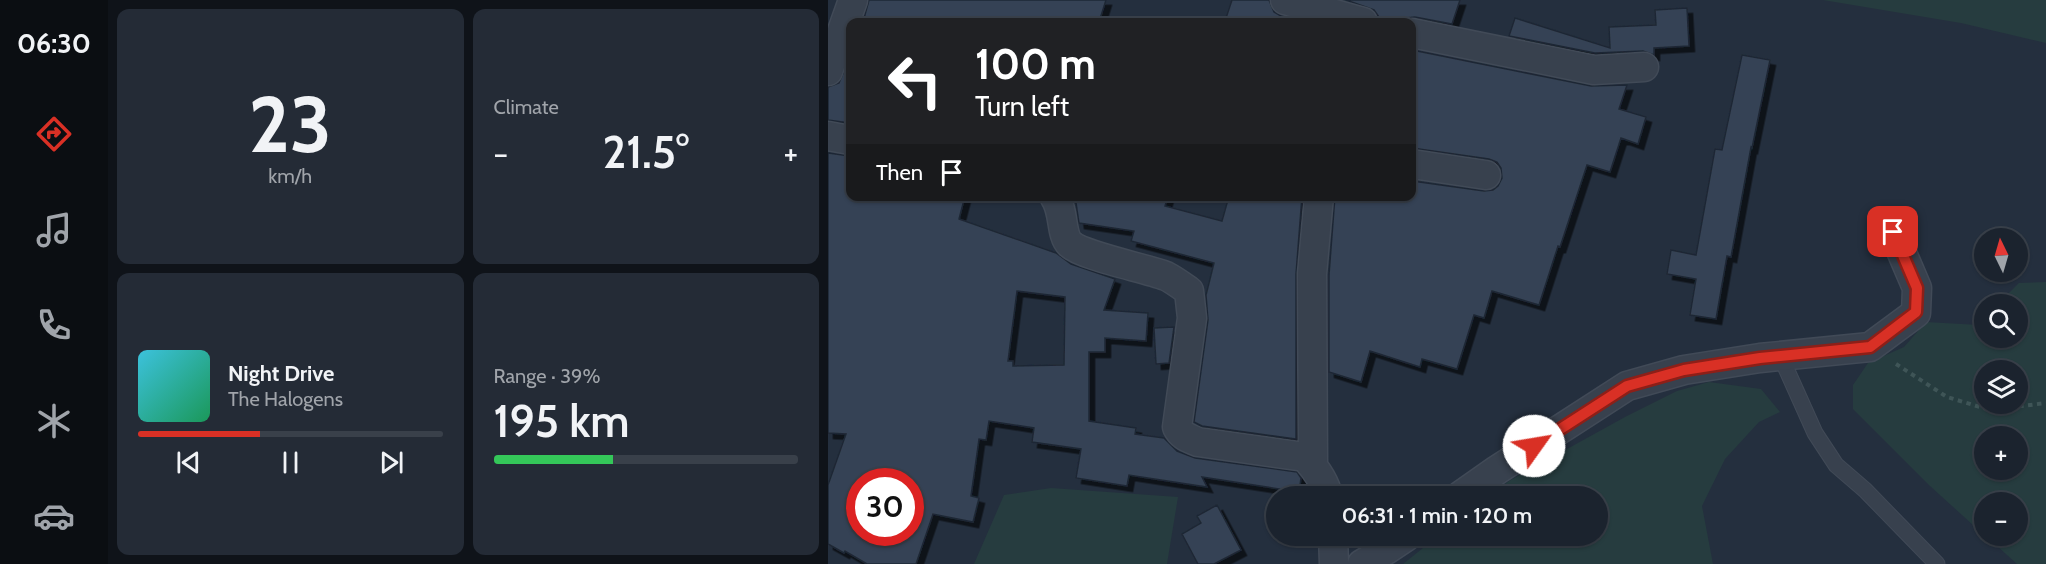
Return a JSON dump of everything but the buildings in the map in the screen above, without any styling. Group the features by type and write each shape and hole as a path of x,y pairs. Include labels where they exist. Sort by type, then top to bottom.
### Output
{"street":[{"path":"847,18 853,0"},
{"path":"1285,0 1349,18"},
{"path":"828,71 846,20"},
{"path":"1416,34 1594,70 1644,67"},
{"path":"828,136 846,139"},
{"path":"1416,165 1486,175"},
{"path":"1056,201 1062,214 1064,233 1070,244 1092,254 1168,277 1189,291 1192,318 1178,427 1180,433 1198,442 1305,457 1325,486"},
{"path":"1313,466 1312,274 1319,201"},
{"path":"1474,486 1627,386 1684,370 1780,355 1870,347 1916,312 1917,288 1893,232"},
{"path":"1333,546 1334,564"},
{"path":"1362,564 1392,550"}],"lane":[{"path":"1780,355 1815,433 1836,465 1865,490 1936,564"}],"path":[{"path":"1870,347 1947,397 1990,410 2046,403"}],"green space":[{"path":"1823,0 2046,0 2046,43 1961,23"},
{"path":"2046,282 2046,564 2017,564 1997,546 2028,546 2028,492 1974,492 1974,526 1930,486 1853,409 1853,385 1868,363 1904,347 1926,322 1974,325 1974,348 2028,348 2028,294 2008,294 2019,283"},
{"path":"1709,382 1761,389 1780,412 1759,422 1725,459 1702,506 1713,564 1403,564 1426,546 1608,546 1608,486 1502,486 1625,417 1677,391"},
{"path":"1051,488 1178,497 1167,564 974,564 1004,495"}],"route":[{"path":"1534,446 1627,386 1684,370 1760,358 1870,347 1916,312 1917,288 1893,232"}]}
